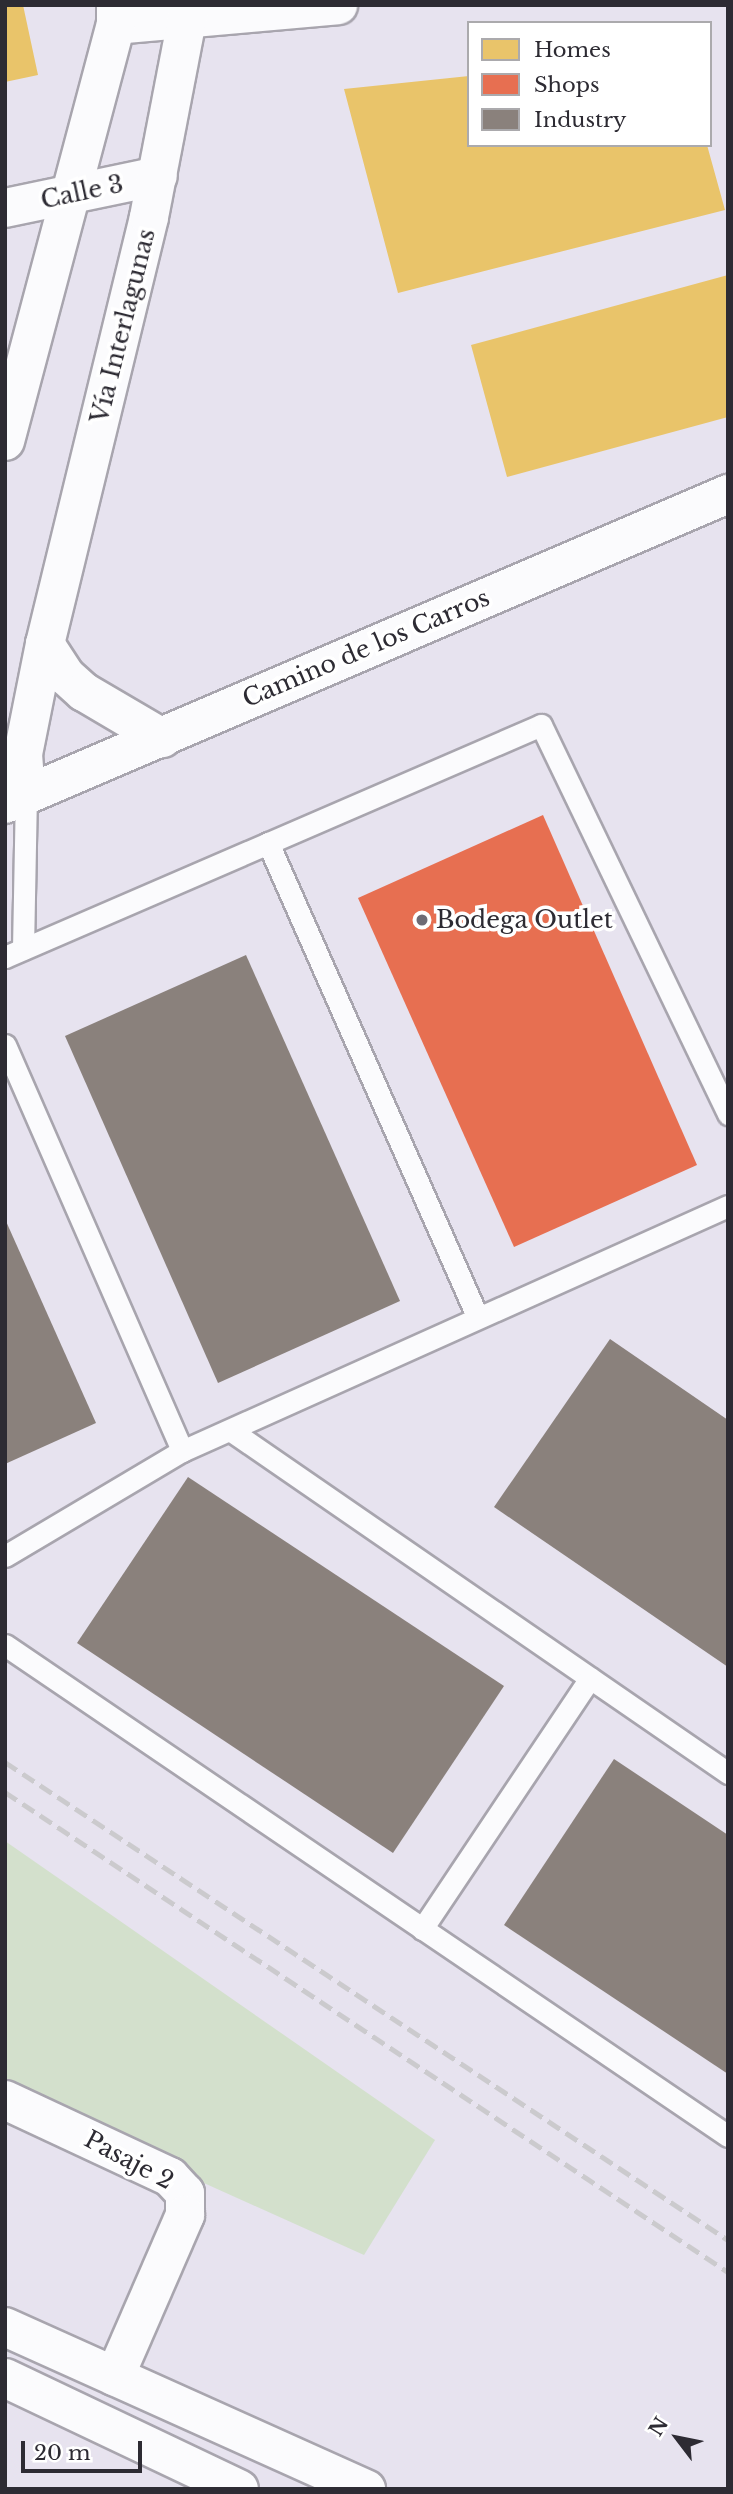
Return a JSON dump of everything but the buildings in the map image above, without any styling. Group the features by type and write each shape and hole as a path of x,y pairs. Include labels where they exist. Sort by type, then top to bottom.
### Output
{"street":[{"path":"5,441 116,15 338,5"},
{"name":"Vía Interlagunas","path":"16,799 45,644 158,176 190,11"},
{"name":"Calle 3","path":"5,208 158,176"},
{"name":"Camino de los Carros","path":"16,799 162,738 295,676 728,494"},
{"path":"45,644 66,676 84,692 162,738"},
{"name":"Pasaje 2","path":"5,2100 170,2177 185,2193 185,2215 114,2376"},
{"path":"5,2327 366,2489"},
{"path":"5,2378 223,2484"}],"lane":[{"path":"16,799 14,953 541,725 728,1114"},
{"path":"268,843 478,1318"},
{"path":"5,1045 182,1451"},
{"path":"5,1556 182,1451 728,1206"},
{"path":"230,1430 728,1773"},
{"path":"5,1645 728,2136"},
{"path":"422,1929 590,1678"}],"green space":[{"path":"5,1841 435,2140 364,2255 195,2179 5,2083"}],"railway":[{"path":"5,1762 728,2240"},
{"path":"5,1792 728,2272"}],"place":[{"name":"Bodega Outlet","path":"422,920"}]}
